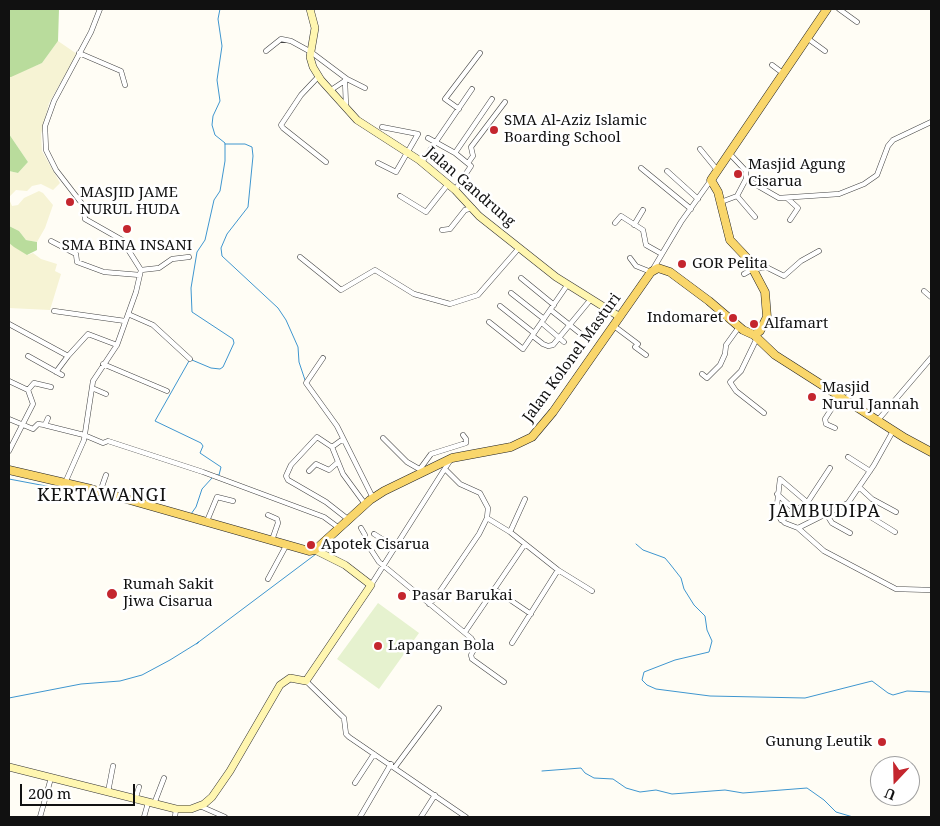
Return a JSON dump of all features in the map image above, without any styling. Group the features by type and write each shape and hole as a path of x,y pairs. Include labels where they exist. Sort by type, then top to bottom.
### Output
{"main road":[{"path":"755,337 763,326 768,309 765,292 754,272 730,240 721,202 712,180 828,9"},
{"path":"651,271 658,268 670,272 709,301 739,327 755,337 775,355 893,431 931,452"},
{"name":"Jalan Kolonel Masturi","path":"316,552 365,504 422,471 452,458 511,447 532,437 620,318 651,271"},
{"path":"9,470 100,492 316,552"}],"street":[{"path":"66,483 84,435 96,374 117,345 140,272 122,240 85,218 83,205 56,170 46,150 45,126 54,101 80,53 100,9"},
{"name":"Jalan Gandrung","path":"310,9 315,31 311,63 318,77 362,124 383,135 422,162 456,190 479,216 519,248 568,284 620,318"},
{"path":"839,9 857,22"},
{"path":"807,38 825,51"},
{"path":"266,51 281,39 291,41 311,53 346,80 365,88"},
{"path":"80,53 121,71 125,85"},
{"path":"459,109 445,99 480,53"},
{"path":"772,65 784,74"},
{"path":"318,77 301,95 281,125 326,162"},
{"path":"331,90 346,80"},
{"path":"346,80 346,106"},
{"path":"422,162 472,89"},
{"path":"455,153 492,99"},
{"path":"468,163 473,156 471,148 504,102"},
{"path":"746,179 777,197 839,194 864,184 878,174 890,143 904,134 931,122"},
{"path":"378,163 396,172 409,153 418,134 382,126"},
{"path":"428,138 455,153 472,168 456,190"},
{"path":"700,149 718,170"},
{"path":"721,202 737,196 746,179 746,171 729,153"},
{"path":"641,168 691,209"},
{"path":"667,170 698,199"},
{"path":"630,258 636,266 651,271 712,180"},
{"path":"400,196 426,212 448,184"},
{"path":"737,196 755,217"},
{"path":"787,198 798,209 790,220"},
{"path":"442,230 450,229 465,210 473,208"},
{"path":"634,225 643,210"},
{"path":"615,223 621,216 644,231 646,245 662,254"},
{"path":"51,241 77,255 77,262 104,272 140,272 159,268 172,258 189,257"},
{"path":"300,257 341,290 375,270 414,294 450,304 478,295 519,248"},
{"path":"744,274 766,267 784,276 801,261 819,251"},
{"path":"521,278 554,304"},
{"path":"489,322 523,349 544,322 568,284"},
{"path":"924,291 931,297"},
{"path":"511,293 564,342"},
{"path":"500,306 548,346 553,345 591,299"},
{"path":"54,311 125,321"},
{"path":"552,311 581,334"},
{"path":"128,314 153,325 190,359"},
{"path":"9,324 68,356"},
{"path":"614,326 638,344 636,347 646,355"},
{"path":"702,374 707,378 720,365 725,354 726,345 739,327"},
{"path":"56,372 88,334 117,345"},
{"path":"755,337 741,371 730,382 736,391 764,413"},
{"path":"28,356 62,376"},
{"path":"323,358 306,382 334,422 373,498"},
{"path":"878,420 931,358"},
{"path":"103,364 167,392"},
{"path":"9,380 28,390 33,404 9,451"},
{"path":"28,390 34,383 51,386"},
{"path":"835,428 826,424 825,419 857,384"},
{"path":"92,388 106,394"},
{"path":"44,425 48,418"},
{"path":"9,419 33,429 38,424 84,435 203,472 324,517 340,529"},
{"path":"798,528 823,513 848,503 870,471 893,431"},
{"path":"383,438 407,462 422,471 431,454 466,443 463,435"},
{"path":"349,520 326,502 287,480 286,474 290,467 317,437 332,447 337,463 348,482 365,504"},
{"path":"332,447 343,439"},
{"path":"848,457 870,471"},
{"path":"306,681 371,585 452,458"},
{"path":"309,471 316,464 329,470 337,463"},
{"path":"782,520 807,503 830,468"},
{"path":"429,604 436,597 474,541 487,518 488,508 480,493 460,484 445,469"},
{"path":"100,492 106,475"},
{"path":"850,533 832,523 823,513 807,503 780,479 775,511 782,520 798,528 824,551 896,589 931,590"},
{"path":"859,487 872,499 896,512"},
{"path":"777,494 795,510"},
{"path":"207,521 217,497 233,501"},
{"path":"510,532 525,499"},
{"path":"848,503 895,532"},
{"path":"268,515 278,522 272,540"},
{"path":"487,518 510,532 558,570 592,591"},
{"path":"361,528 365,535 364,540 374,557 464,632 476,646 471,654 472,659 504,682"},
{"path":"374,534 395,547"},
{"path":"268,579 287,544"},
{"path":"464,632 525,544"},
{"path":"316,552 344,565 371,585"},
{"path":"512,643 558,570"},
{"path":"494,589 530,614"},
{"path":"9,767 151,804 176,809 200,806 212,797 230,771 280,686 290,678 306,681 344,718 348,736 466,817"},
{"path":"360,817 393,766 439,708"},
{"path":"355,783 374,754"},
{"path":"108,792 114,766"},
{"path":"40,817 52,778"},
{"path":"144,817 164,778"},
{"path":"135,800 139,787"},
{"path":"421,817 435,795"},
{"path":"200,806 225,817"},
{"path":"175,817 176,809"}],"shaded area":[{"path":"58,41 77,54 49,103 41,134 42,151 60,183 53,190 41,184 32,186 27,191 16,190 9,197 9,171 18,173 28,162 9,134 9,77 42,63"},
{"path":"39,191 53,205 45,228 37,242 26,240 19,231 9,226 9,199 12,206 18,205 24,198"},
{"path":"9,243 28,255 33,253 41,259 57,264 55,271 61,274 50,310 9,308"}],"green space":[{"path":"9,9 59,9 58,41 42,63 11,77 9,77"},
{"path":"9,134 28,162 18,173 9,171"},
{"path":"9,226 19,231 26,240 37,242 37,250 27,255 9,243"},
{"name":"Lapangan Bola","path":"378,603 419,633 379,689 337,659"}],"waterway":[{"path":"192,360 211,368 220,369 223,367 234,343 233,339 192,312 191,288 197,252 205,240 214,200 220,191 225,161 225,143 215,135 212,125 213,116 220,101 217,80 222,46 218,19 220,9"},
{"path":"225,144 245,144 252,147 253,156 248,207 227,234 221,248 222,256 278,308 286,320 298,347 299,362 305,380"},
{"path":"189,361 155,421 201,443 203,446 200,453 221,467 219,475 217,475"},
{"path":"191,514 196,507 202,489 212,478"},
{"path":"9,479 83,493 86,491"},
{"path":"321,550 357,517"},
{"path":"636,544 643,550 665,558 681,578 684,589 694,605 705,616 707,630 712,641 709,652 675,660 644,672 642,680 647,685 656,689 710,696 805,698 872,681 893,695 907,691 931,692"},
{"path":"9,698 81,684 120,681 142,675 170,660 199,642 196,644 316,554"},
{"path":"542,771 581,768 585,773 594,778 613,779 626,788 640,792 656,790 672,794 725,790 743,793 807,788 824,800 836,812 853,817"}],"place":[{"name":"SMA Al-Aziz Islamic Boarding School","path":"494,130"},
{"name":"Masjid Agung Cisarua","path":"738,174"},
{"name":"MASJID JAME NURUL HUDA","path":"70,202"},
{"name":"SMA BINA INSANI","path":"127,229"},
{"name":"GOR Pelita","path":"682,264"},
{"name":"Indomaret","path":"733,318"},
{"name":"Alfamart","path":"754,324"},
{"name":"Masjid Nurul Jannah","path":"812,397"},
{"name":"Apotek Cisarua","path":"311,545"},
{"name":"Rumah Sakit Jiwa Cisarua","path":"112,594"},
{"name":"Pasar Barukai","path":"402,596"},
{"name":"Lapangan Bola","path":"378,646"},
{"name":"Gunung Leutik","path":"882,742"}],"district":[{"name":"KERTAWANGI","path":"102,496"},
{"name":"JAMBUDIPA","path":"825,512"}]}
